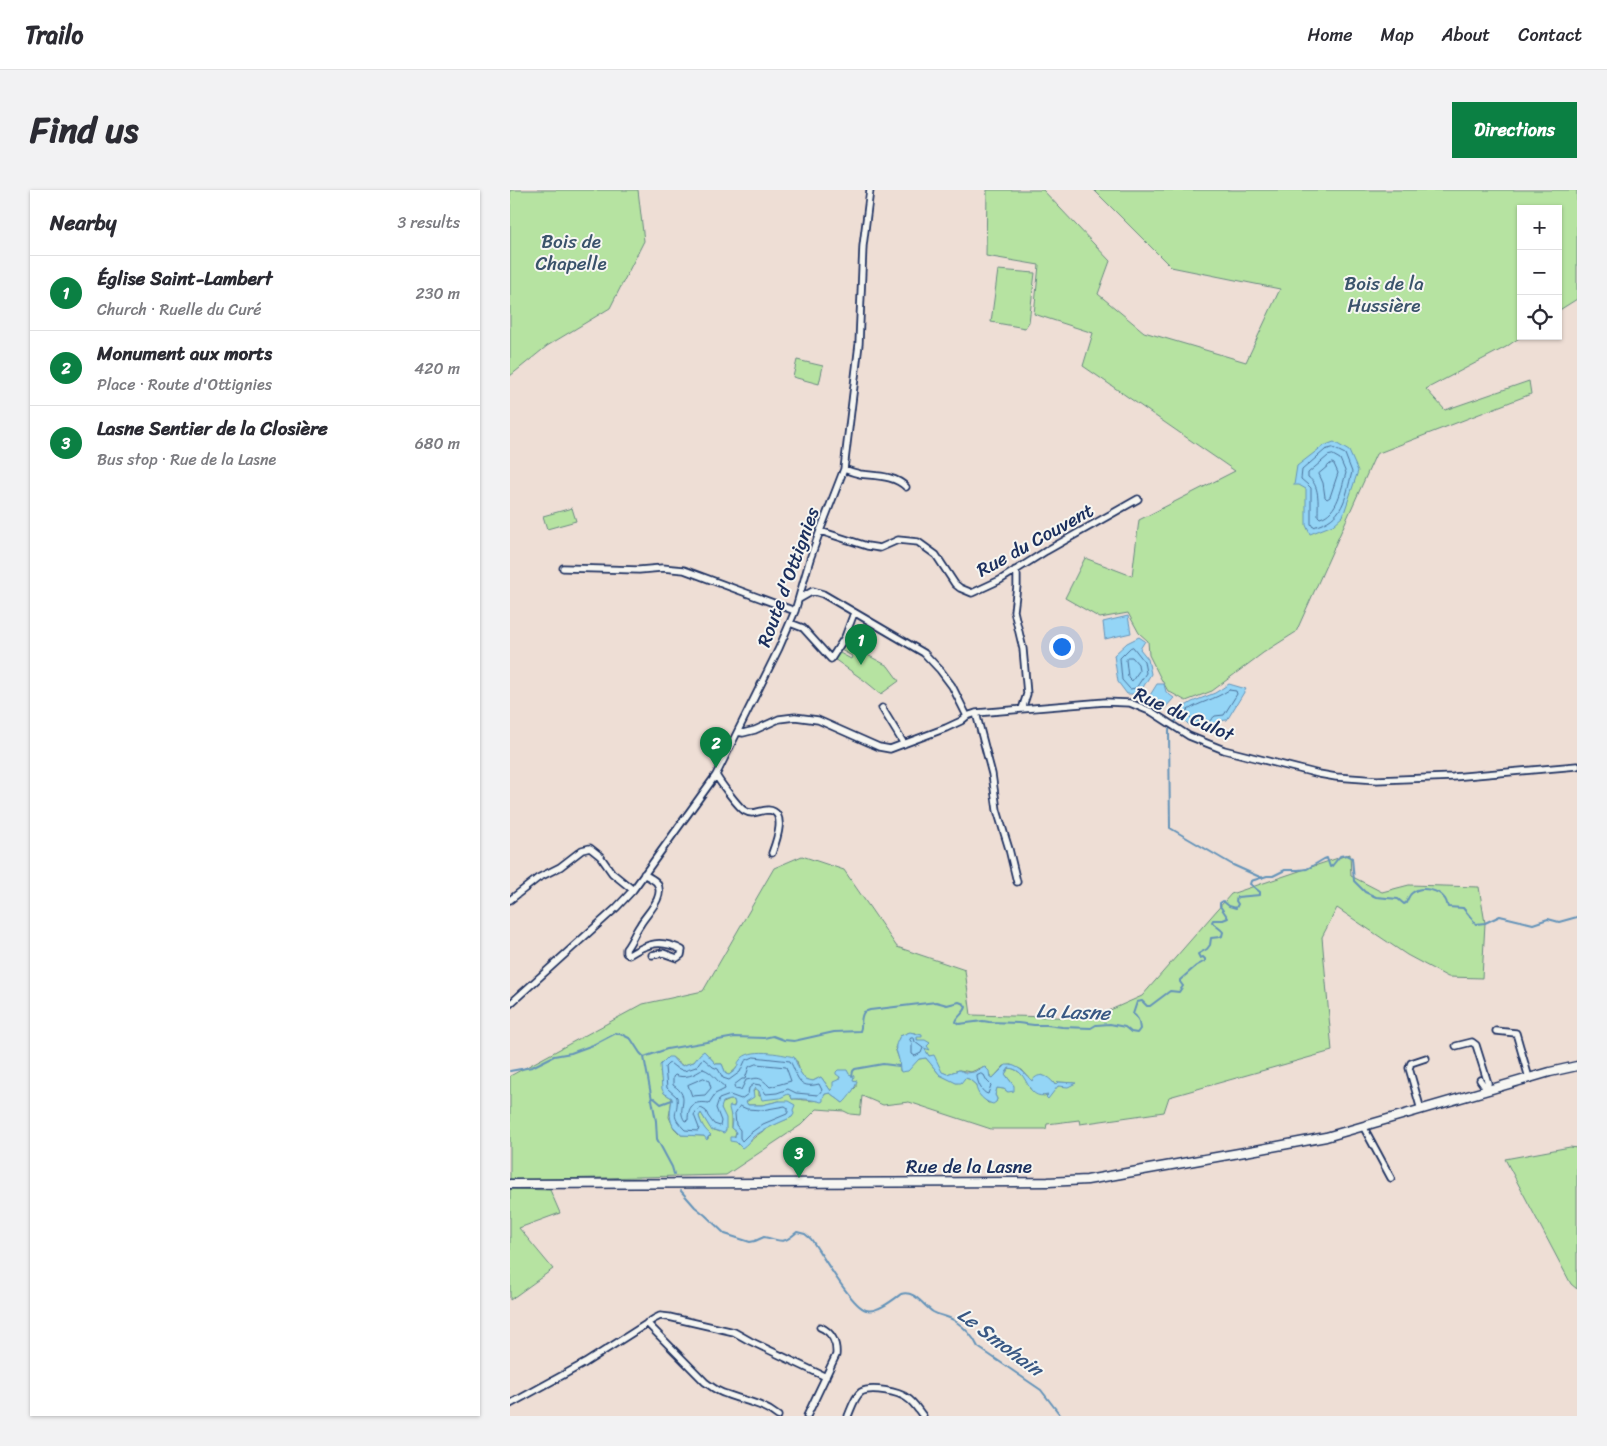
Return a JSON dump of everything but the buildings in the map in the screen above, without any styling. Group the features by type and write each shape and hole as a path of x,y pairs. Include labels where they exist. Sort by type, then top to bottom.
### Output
{"street":[{"name":"Route d'Ottignies","path":"510,1004 616,908 633,890 716,775 790,623 820,531 844,469 859,344 863,246 870,190"},
{"path":"844,469 859,474 886,477 906,487"},
{"name":"Rue du Couvent","path":"820,531 867,546 880,548 898,540 918,542 936,555 955,584 972,593 1000,580 1138,499"},
{"path":"563,568 640,570 662,568 684,570 795,611"},
{"path":"1015,570 1017,586 1014,611 1023,649 1027,694 1022,709"},
{"path":"802,585 806,589 831,599 924,653 952,686 967,716"},
{"path":"798,599 813,591"},
{"path":"790,623 803,628 831,659 845,637 854,613"},
{"name":"Rue du Culot","path":"738,732 743,733 754,730 792,716 818,720 879,747 890,749 976,713 1105,702 1130,703 1152,712 1189,736 1211,745 1276,764 1336,777 1377,780 1453,777 1577,766"},
{"path":"882,708 904,744"},
{"path":"976,713 992,774 997,810 1017,882"},
{"path":"716,775 742,810 751,813 767,810 777,814 779,818 772,853"},
{"path":"510,900 538,878 560,867 582,850 590,848 600,856 612,873 633,890"},
{"path":"644,874 656,882 658,895 655,905 640,924 626,949 626,953 629,954 643,946 655,944 671,944 682,950 681,955 677,958 663,953 652,955"},
{"path":"1496,1031 1517,1031 1529,1078"},
{"path":"1456,1046 1472,1042 1476,1046 1488,1083 1487,1090"},
{"path":"1421,1110 1409,1068 1411,1063 1426,1058"},
{"name":"Rue de la Lasne","path":"510,1184 1072,1181 1298,1143 1577,1066"},
{"path":"1480,1080 1487,1090"},
{"path":"1363,1126 1390,1178"},
{"path":"510,1404 585,1363 654,1319 664,1316 734,1332 826,1377"},
{"path":"647,1323 715,1389 760,1405 778,1416"},
{"path":"807,1416 833,1364 836,1350 832,1336 828,1331 820,1327"},
{"path":"848,1416 860,1393 866,1390 874,1390 896,1393 906,1397 923,1416"}],"green space":[{"name":"Bois de Chapelle","path":"510,190 638,190 644,241 610,308 547,346 510,376"},
{"name":"Bois de la Hussière","path":"987,190 1043,190 1110,261 1098,294 1144,332 1246,362 1280,289 1171,267 1094,190 1577,190 1577,299 1562,308 1562,205 1517,205 1517,339 1426,389 1445,410 1529,381 1531,394 1376,454 1296,632 1263,653 1212,691 1186,701 1168,691 1149,655 1148,641 1139,633 1128,613 1100,618 1065,598 1085,558 1132,576 1139,520 1235,471 1083,366 1093,333 1034,314 1039,265 986,256"},
{"path":"998,270 1035,273 1029,322 1025,328 991,322"},
{"path":"797,360 823,366 819,384 793,377"},
{"path":"572,508 576,521 547,529 543,516"},
{"path":"843,642 888,666 899,681 881,694 834,659 838,652 851,659 852,656 839,649"},
{"path":"1350,854 1351,876 1382,892 1409,885 1479,887 1485,923 1482,978 1448,977 1407,955 1337,908 1322,937 1332,1051 1169,1097 1164,1112 1080,1124 1079,1120 1047,1124 1046,1129 991,1129 909,1102 883,1105 862,1096 860,1115 844,1111 817,1109 801,1125 726,1175 510,1180 510,1076 643,1004 703,991 774,868 802,856 844,870 897,947 965,970 971,1015 1092,1018 1142,996 1231,894","holes":["916,1033 917,1040 930,1043 924,1048 929,1056 933,1056 941,1072 947,1074 959,1070 971,1072 983,1067 992,1079 1004,1066 1011,1065 1022,1070 1032,1081 1042,1075 1055,1085 1058,1082 1074,1083 1060,1085 1044,1096 1030,1089 1022,1075 1016,1070 1009,1068 1005,1074 1014,1086 1008,1092 997,1088 996,1102 988,1103 979,1094 976,1085 969,1079 965,1078 957,1083 940,1075 926,1058 919,1059 900,1071 900,1062 895,1048 900,1036","704,1051 716,1064 722,1064 726,1074 729,1075 738,1067 797,1061 800,1072 805,1080 813,1081 821,1077 831,1091 840,1077 856,1081 856,1087 843,1103 830,1093 825,1094 818,1100 810,1101 792,1099 788,1094 759,1096 759,1091 756,1088 746,1102 748,1105 762,1105 779,1101 791,1104 792,1117 766,1129 741,1147 734,1138 736,1132 731,1128 731,1110 735,1104 734,1100 721,1104 724,1116 719,1132 711,1129 701,1113 699,1116 701,1122 711,1136 708,1139 704,1136 681,1135 674,1128 669,1117 672,1098 664,1093 660,1071 672,1057 683,1066 694,1062"]},
{"path":"1570,1147 1577,1148 1577,1289 1571,1284 1505,1159"},
{"path":"510,1189 550,1190 560,1213 519,1228 553,1269 510,1300"}],"water":[{"path":"1334,442 1349,451 1358,471 1343,516 1333,525 1310,534 1306,525 1306,489 1299,485 1294,485 1297,466 1323,446"},
{"path":"1128,616 1131,633 1105,639 1103,622"},
{"path":"1139,637 1145,641 1140,649 1148,659 1151,674 1139,694 1127,694 1118,682 1114,655 1127,643"},
{"path":"1157,684 1164,684 1166,692 1174,698 1164,709 1147,700"},
{"path":"1229,684 1246,689 1227,720 1217,721 1208,730 1188,724 1176,712 1192,702 1215,693"},
{"path":"910,1032 922,1035 922,1037 917,1037 917,1040 925,1040 930,1043 927,1046 930,1050 924,1048 929,1056 934,1055 942,1072 947,1074 959,1070 967,1073 974,1072 985,1067 992,1079 1006,1065 1010,1065 1020,1070 1032,1081 1041,1075 1050,1079 1055,1085 1058,1082 1076,1083 1068,1087 1058,1086 1048,1099 1046,1097 1048,1095 1040,1096 1035,1094 1021,1074 1009,1068 1005,1074 1014,1086 1014,1091 1008,1092 997,1088 995,1095 997,1099 993,1104 982,1097 976,1085 969,1079 965,1078 961,1083 956,1083 940,1075 926,1058 919,1059 908,1071 901,1072 896,1046 900,1036"},
{"path":"704,1051 716,1064 722,1064 726,1074 729,1075 736,1070 744,1056 766,1053 794,1057 805,1079 813,1081 821,1077 831,1091 833,1082 840,1079 836,1074 838,1070 847,1070 849,1074 854,1076 853,1080 857,1081 852,1093 843,1103 830,1093 825,1094 821,1102 807,1099 792,1099 788,1094 780,1098 762,1100 759,1091 755,1088 753,1091 754,1097 746,1102 748,1105 788,1101 795,1105 794,1114 792,1117 754,1136 742,1148 736,1142 730,1141 730,1137 735,1137 736,1132 731,1128 732,1120 729,1108 730,1106 734,1107 734,1100 723,1102 721,1108 726,1118 726,1130 724,1133 712,1131 701,1113 699,1116 701,1122 711,1135 707,1140 704,1136 681,1135 671,1122 672,1098 664,1093 662,1089 660,1065 668,1057 672,1057 683,1066 694,1062"}],"waterway":[{"path":"1175,722 1180,716"},
{"path":"1170,728 1170,828 1233,865 1262,878"},
{"name":"La Lasne","path":"510,1071 532,1067 554,1056 571,1053 593,1045 616,1033 631,1039 644,1057 667,1049 735,1037 764,1038 773,1036 794,1041 834,1032 860,1031 864,1012 936,1002 947,1005 959,1002 964,1004 966,1007 956,1022 959,1024 983,1021 1091,1028 1096,1025 1110,1024 1125,1027 1131,1032 1137,1033 1140,1029 1139,1022 1133,1014 1137,1002 1142,1001 1147,1006 1150,1006 1170,991 1179,992 1183,986 1180,980 1205,961 1198,954 1207,949 1211,938 1222,936 1223,932 1212,922 1213,920 1228,918 1220,903 1223,901 1229,906 1236,908 1238,904 1236,901 1237,897 1260,895 1260,892 1250,884 1251,881 1273,876 1285,870 1307,869 1327,858 1330,867 1340,856 1346,855 1352,858 1354,881 1365,892 1376,897 1398,899 1404,904 1410,895 1420,889 1434,891 1446,900 1448,907 1463,908 1476,924 1485,923 1500,916 1533,924 1548,919 1559,922 1577,917"},
{"name":"Le Smohain","path":"644,1057 656,1121 657,1139 674,1174"},
{"path":"852,1076 855,1069 883,1064 899,1066"},
{"path":"651,1099 654,1098 661,1104 672,1100"},
{"name":"Le Smohain","path":"681,1191 695,1207 725,1234 750,1242 764,1237 784,1241 797,1232 805,1234 811,1239 853,1300 866,1310 880,1308 901,1294 906,1293 914,1296 933,1312 958,1323 971,1336 978,1347 1041,1390 1061,1416"}],"place":[{"name":"Église Saint-Lambert","path":"861,665"},
{"name":"Monument aux morts","path":"716,768"},
{"name":"Lasne Sentier de la Closière","path":"799,1178"}]}
